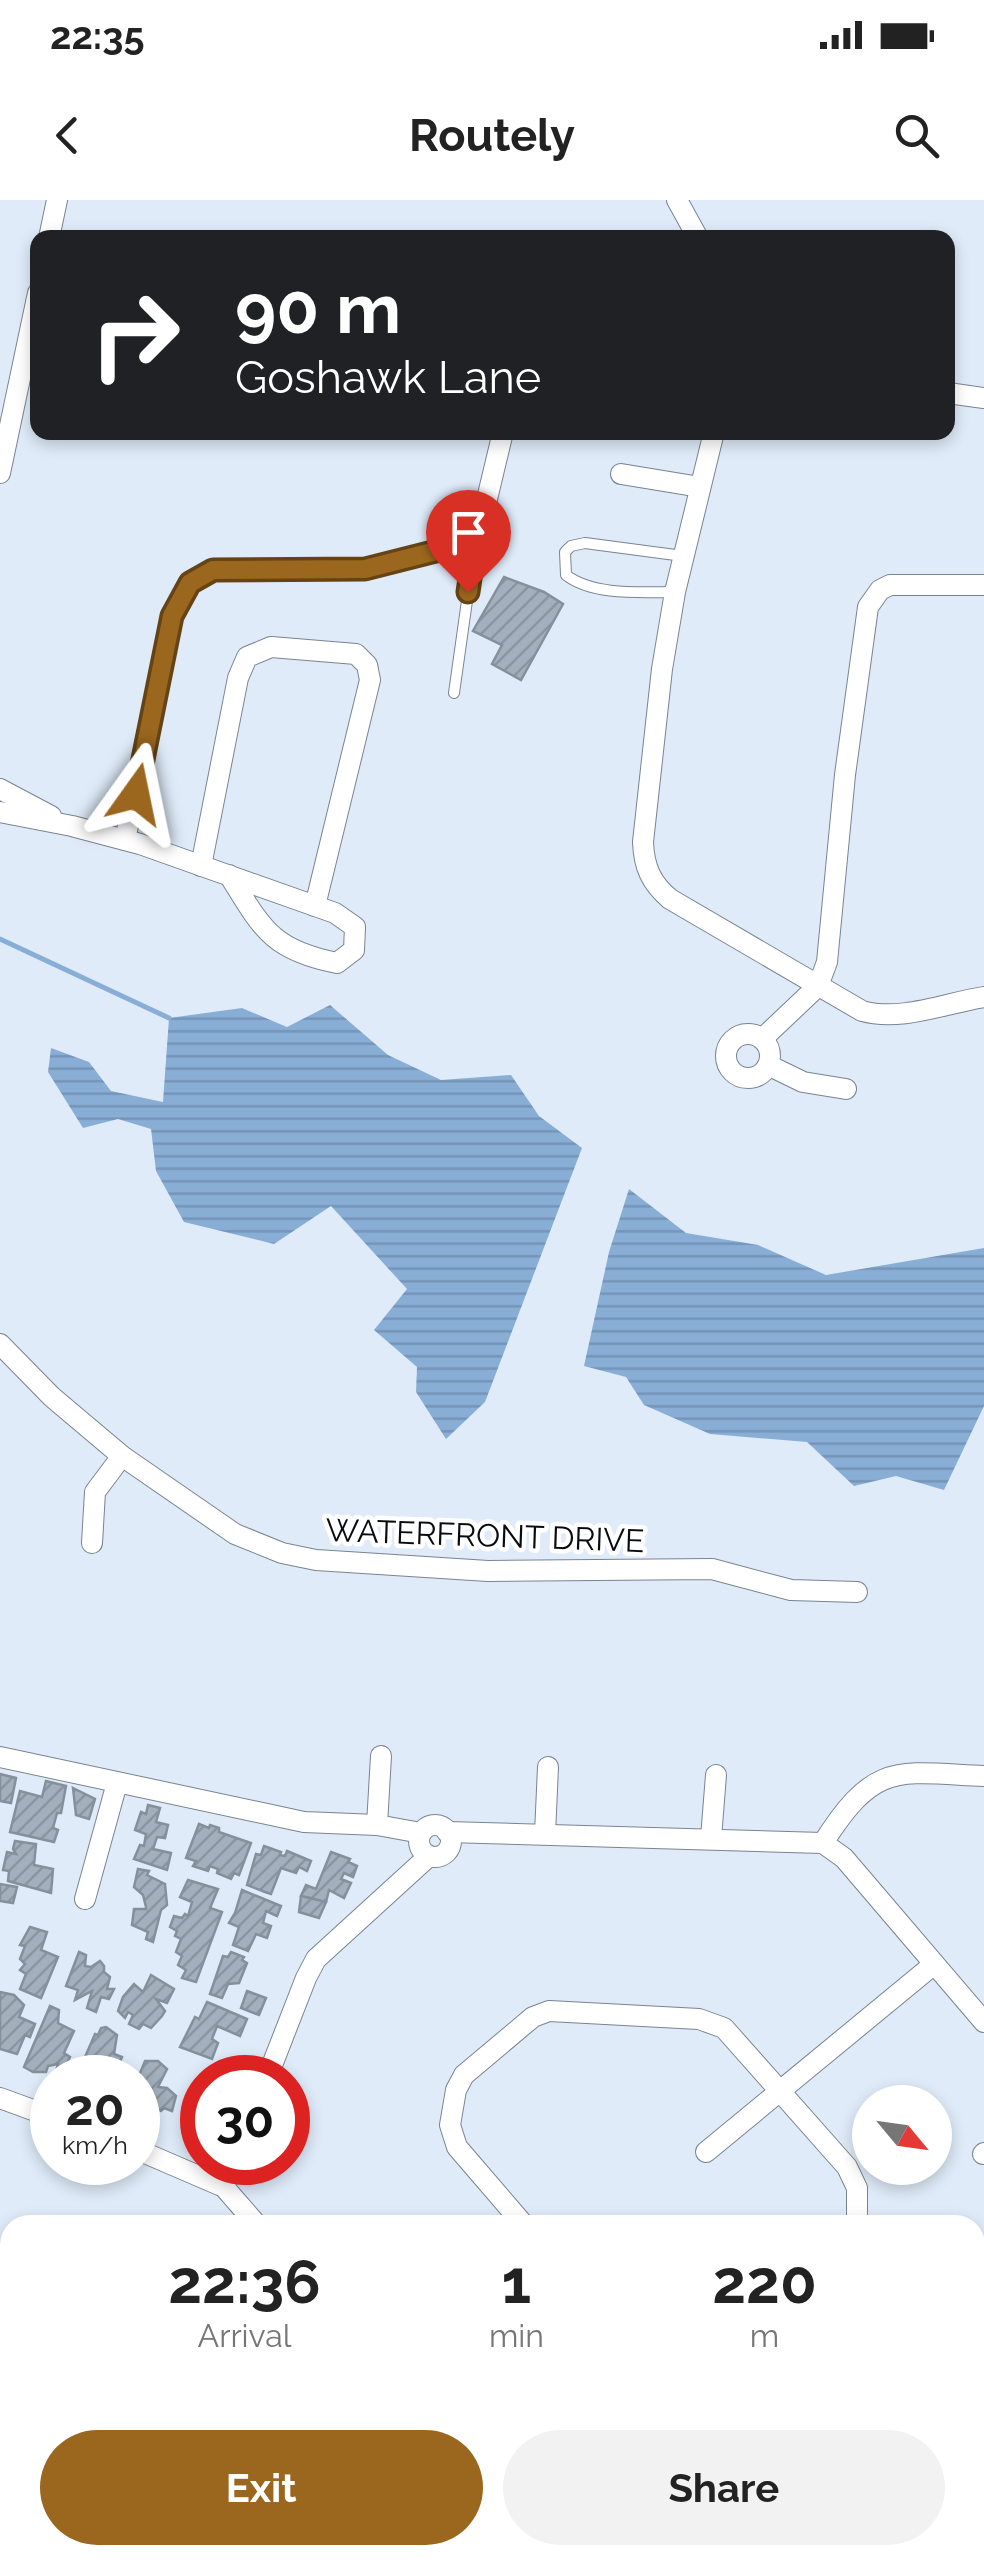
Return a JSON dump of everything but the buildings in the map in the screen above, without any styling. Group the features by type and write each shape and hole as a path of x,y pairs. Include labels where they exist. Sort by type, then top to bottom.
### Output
{"street":[{"path":"51,230 57,200"},
{"path":"676,200 693,230"},
{"path":"0,474 30,356"},
{"path":"955,394 984,398"},
{"path":"125,840 172,616 183,592 197,577 227,569 365,569 456,546 477,531 501,440"},
{"path":"712,440 675,592 662,669 644,842 648,872 670,899 862,1011 877,1015 984,997"},
{"path":"620,474 700,487"},
{"path":"762,1038 818,986 825,971 831,941 844,775 868,607 880,590 890,585 984,585"},
{"path":"201,866 238,678 248,657 271,647 356,654 366,665 370,680 315,906"},
{"path":"0,789 72,826"},
{"path":"0,812 125,840 229,874 345,917 355,927 354,950 343,961 321,959 276,941 259,924 229,874"},
{"path":"743,1034 762,1038 768,1046 768,1064 762,1073 744,1078 734,1074 725,1056 734,1038 743,1034"},
{"path":"768,1064 804,1082 846,1089"},
{"name":"WATERFRONT DRIVE","path":"0,1344 52,1397 122,1456 236,1534 297,1557 488,1571 712,1569 791,1590 857,1592"},
{"path":"92,1543 95,1492 122,1456"},
{"path":"376,1825 381,1756"},
{"path":"0,1757 304,1822 376,1825 421,1833 435,1825 448,1832 823,1843 844,1858 984,2022"},
{"path":"545,1834 548,1767"},
{"path":"823,1843 856,1799 892,1774 984,1776"},
{"path":"711,1838 716,1775"},
{"path":"85,1899 116,1783"},
{"path":"421,1833 419,1845 429,1856 436,1857 450,1845 448,1832"},
{"path":"275,2055 316,1959 429,1856"},
{"path":"706,2152 933,1965"},
{"path":"515,2215 457,2148 450,2125 456,2090 464,2075 538,2014 549,2011 710,2022 732,2034 852,2174 857,2188 857,2215"},
{"path":"0,2098 30,2109"},
{"path":"160,2159 224,2187 248,2215"}],"lane":[{"path":"454,693 477,531"},
{"path":"675,592 630,592 580,583 566,575 563,560 571,546 585,543 683,556"}],"shaded area":[{"path":"330,1005 388,1055 441,1080 511,1075 539,1116 582,1148 485,1402 446,1439 416,1392 417,1367 374,1330 407,1289 331,1206 274,1244 184,1222 156,1171 151,1129 118,1119 83,1128 48,1072 51,1048 89,1062 111,1091 163,1102 169,1018 242,1008 287,1027"},
{"path":"629,1189 686,1233 758,1245 826,1275 984,1248 984,1406 944,1490 896,1476 854,1486 807,1442 710,1434 644,1405 626,1377 584,1366 609,1252"}],"waterway":[{"path":"0,939 169,1018"}],"route":[{"path":"136,794 172,616 183,592 197,577 227,569 365,569 456,546 477,531 468,592"}]}
